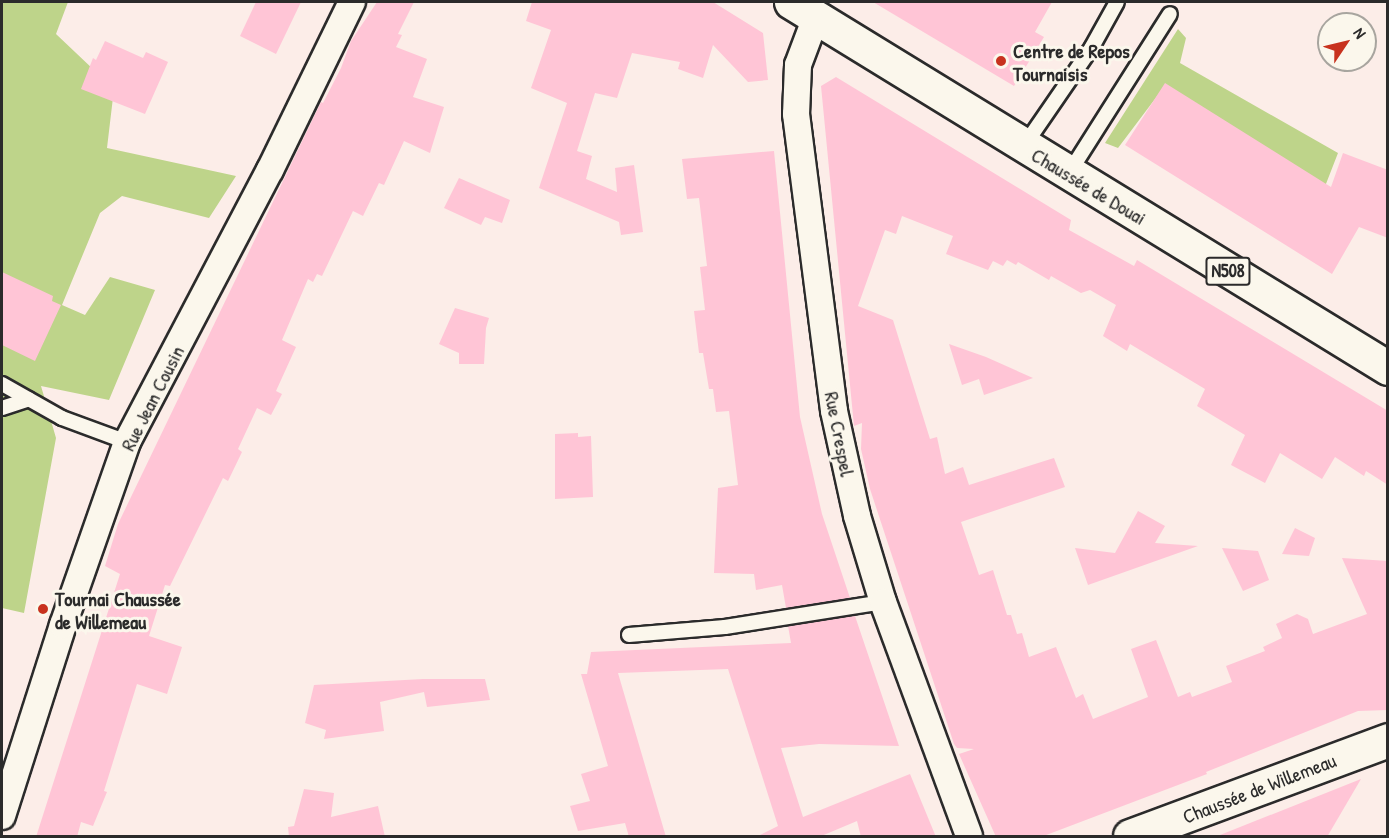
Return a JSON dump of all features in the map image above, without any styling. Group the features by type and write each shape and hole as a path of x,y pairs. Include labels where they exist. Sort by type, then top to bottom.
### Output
{"main road":[{"name":"Chaussée de Douai","path":"803,9 1023,147 1388,368"},
{"name":"Chaussée de Willemeau","path":"1130,837 1388,740"}],"street":[{"name":"Rue Jean Cousin","path":"2,816 63,625 128,442 270,170 352,2"},
{"name":"Rue Crespel","path":"803,9 796,114 834,411 856,516 883,602 969,837"}],"lane":[{"path":"1023,147 1092,46 1117,2"},
{"path":"1069,173 1170,14"},
{"path":"2,384 62,418 128,442"},
{"path":"2,408 29,399"},
{"path":"629,635 725,627 883,602"}],"green space":[{"path":"2,2 68,2 56,34 114,89 107,148 236,176 209,218 122,196 100,213 62,305 85,315 110,277 155,290 109,400 41,386 56,438 24,613 2,608"},
{"path":"1178,29 1186,38 1180,63 1338,153 1324,189 1164,87 1118,148 1105,143"}],"building":[{"path":"256,2 301,2 276,54 240,36"},
{"path":"377,2 414,2 398,34 402,35 396,47 427,59 413,97 444,107 430,153 404,141 384,185 379,183 363,216 353,211 322,276 317,274 313,282 308,279 282,340 296,347 276,391 282,394 271,415 257,408 238,449 242,452 228,481 223,478 170,586 165,585 149,636 182,647 167,694 137,684 104,791 107,792 93,826 81,822 77,837 36,837 120,574 105,566 118,524 321,102 323,103 341,68 351,41"},
{"path":"532,2 713,2 763,33 768,80 748,82 713,45 703,78 678,69 680,62 632,53 617,98 595,93 577,151 592,156 586,179 617,192 615,168 634,165 643,232 621,235 619,222 539,188 567,103 531,88 551,30 526,21"},
{"name":"Centre de Repos Tournaisis","path":"873,2 1052,2 1035,32 1044,37 1014,86"},
{"path":"105,41 143,58 146,52 168,62 145,114 81,89 93,58 96,60"},
{"path":"836,77 1071,220 1069,230 1134,266 1137,260 1388,411 1388,485 1366,471 1364,476 1335,457 1322,479 1280,453 1265,483 1231,465 1245,435 1197,406 1205,389 1130,344 1127,351 1103,336 1116,305 1090,290 1081,293 1051,276 1049,280 1018,262 1016,265 1007,260 1003,266 993,261 988,270 946,254 953,236 902,216 896,234 885,230 858,306 893,320 930,439 937,437 945,474 963,467 969,485 1054,458 1065,487 961,522 979,575 993,570 1007,615 1011,615 1017,634 1022,633 1029,657 1056,647 1076,698 1083,694 1093,719 1148,697 1131,649 1156,640 1178,697 1190,692 1192,697 1232,682 1226,666 1265,651 1263,647 1282,638 1276,624 1297,614 1308,619 1313,634 1367,614 1342,558 1388,561 1388,710 1358,711 1206,772 1207,774 1041,837 996,837 959,754 974,749 957,748 954,744 870,489 861,449 862,423 854,426 821,86"},
{"path":"1165,83 1331,187 1343,153 1388,170 1388,238 1359,227 1332,274 1125,145"},
{"path":"774,151 800,417 822,514 850,598 786,608 782,585 756,590 754,574 714,573 718,488 738,485 729,411 716,412 713,389 709,389 703,353 699,353 694,311 705,310 700,267 707,266 699,198 687,199 682,159"},
{"path":"459,178 510,200 502,223 485,217 481,225 444,208"},
{"path":"2,272 53,296 52,301 61,305 35,361 2,345"},
{"path":"455,308 489,318 486,328 484,364 459,364 459,353 439,344"},
{"path":"949,344 986,357 1033,378 984,395 979,379 962,385"},
{"path":"578,433 578,437 591,436 593,497 555,499 555,434"},
{"path":"1138,511 1165,526 1155,543 1198,546 1088,585 1075,548 1115,553"},
{"path":"1295,528 1315,538 1309,556 1282,554"},
{"path":"1222,548 1258,551 1269,580 1243,591"},
{"path":"855,616 899,746 819,744 781,748 803,817 910,774 936,837 861,837 857,821 819,837 756,837 778,826 728,669 618,673 666,837 629,837 625,823 578,831 570,806 590,801 581,774 608,766 581,674 587,674 591,652 791,643 788,626"},
{"path":"423,679 485,679 490,700 427,707 424,692 380,702 384,731 324,739 326,730 305,723 314,685"},
{"path":"1361,779 1327,837 1220,837 1220,835"},
{"path":"304,789 334,793 331,817 378,806 385,837 289,837 288,827 294,826"}],"place":[{"name":"Centre de Repos Tournaisis","path":"1001,61"},
{"name":"Tournai Chaussée de Willemeau","path":"43,609"}]}
